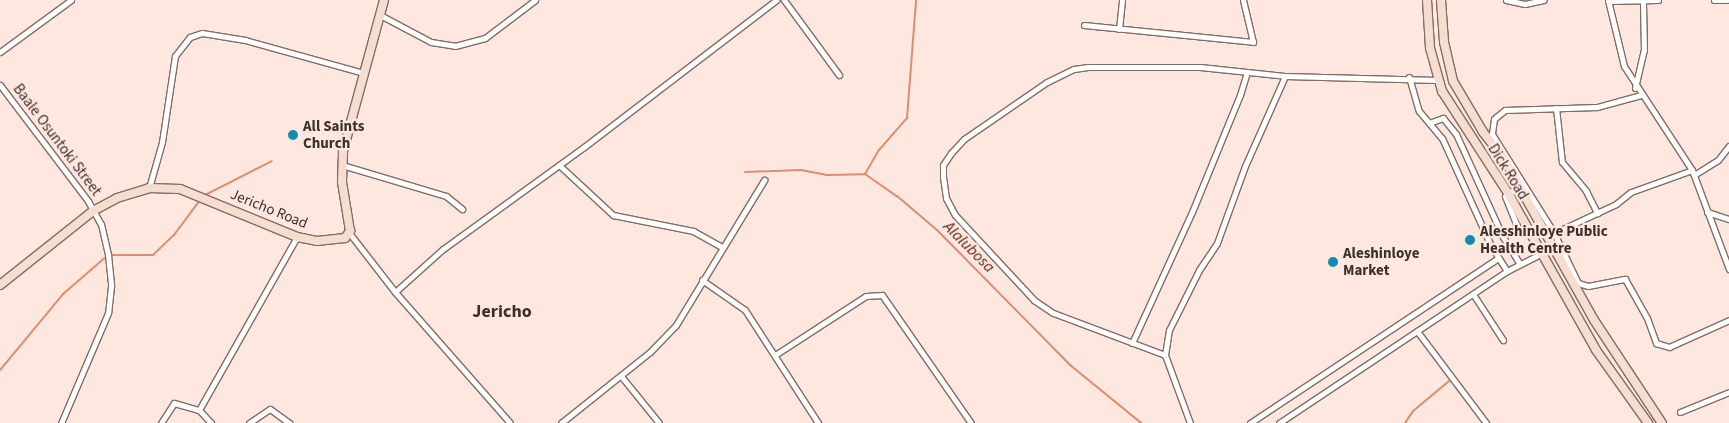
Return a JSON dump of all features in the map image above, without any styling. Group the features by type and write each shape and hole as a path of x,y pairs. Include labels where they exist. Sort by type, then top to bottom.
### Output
{"main road":[{"path":"350,234 341,165 384,0"},
{"name":"Dick Road","path":"1427,0 1430,48 1437,80 1456,115 1508,193 1600,356 1648,423"},
{"name":"Dick Road","path":"1441,0 1444,42 1453,81 1520,186 1594,320 1662,423"},
{"name":"Jericho Road","path":"0,285 93,210 129,193 149,188 180,189 297,237 325,241 341,239 350,234"}],"street":[{"path":"0,52 70,0"},
{"path":"380,15 431,42 455,46 485,38 535,0"},
{"path":"395,292 443,249 559,165 776,0"},
{"path":"784,0 839,75"},
{"path":"1119,29 1122,0"},
{"path":"1084,25 1253,42 1244,0"},
{"path":"1506,0 1518,4 1544,0"},
{"path":"1658,0 1608,1 1620,57 1635,88 1667,129 1693,173 1729,269"},
{"path":"1714,0 1727,0"},
{"path":"1635,88 1644,50 1642,1"},
{"path":"149,188 162,142 175,56 190,38 202,33 245,40 364,73"},
{"path":"1165,355 1053,313 1034,300 955,215 946,198 943,165 964,140 1032,92 1074,69 1131,66 1285,76 1409,77 1437,80"},
{"path":"1132,343 1195,204 1240,95 1246,72"},
{"path":"1190,423 1165,355 1169,330 1199,270 1217,243 1245,166 1285,76"},
{"path":"1409,77 1416,104 1442,138 1497,260 1508,272"},
{"name":"Baale Osuntoki Street","path":"0,85 93,210 101,224 107,248 110,300 61,423"},
{"path":"1641,96 1597,107 1505,110 1492,124 1497,143 1554,233 1578,283 1588,286 1621,278 1628,281 1656,343 1676,346 1729,320"},
{"path":"1556,108 1562,162 1586,191 1597,213"},
{"path":"1429,123 1443,118 1456,134 1503,237 1520,264"},
{"path":"1554,233 1597,213 1631,192 1693,173 1718,160 1729,146"},
{"path":"341,165 443,194 462,209"},
{"path":"559,165 613,215 693,231 722,248"},
{"path":"561,423 650,352 676,325 764,180"},
{"path":"1503,237 1517,226 1505,196 1520,186"},
{"path":"1707,212 1729,219"},
{"path":"350,234 395,292 510,423"},
{"path":"198,410 297,237"},
{"path":"1279,423 1417,330 1520,264 1541,254"},
{"path":"1250,423 1497,260"},
{"path":"702,280 738,302 775,355 818,423"},
{"path":"775,355 860,300 871,294 882,295 971,423"},
{"path":"1473,294 1503,340"},
{"path":"1417,330 1486,423"},
{"path":"621,376 659,423"},
{"path":"1680,412 1729,392"},
{"path":"161,423 174,403 198,410 211,423"},
{"path":"249,423 270,409 289,423"}],"waterway":[{"path":"865,174 879,150 907,118 916,0"},
{"path":"203,196 272,161"},
{"name":"Alalubosa","path":"745,172 801,170 826,175 865,174 897,196 937,230 1070,365 1141,423"},
{"path":"0,370 63,294 108,255 153,255 174,235 200,200"},
{"path":"1405,423 1413,411 1449,381"}],"place":[{"name":"All Saints Church","path":"293,135"},
{"name":"Alesshinloye Public Health Centre","path":"1470,240"},
{"name":"Aleshinloye Market","path":"1333,262"}],"district":[{"name":"Jericho","path":"502,312"}]}
